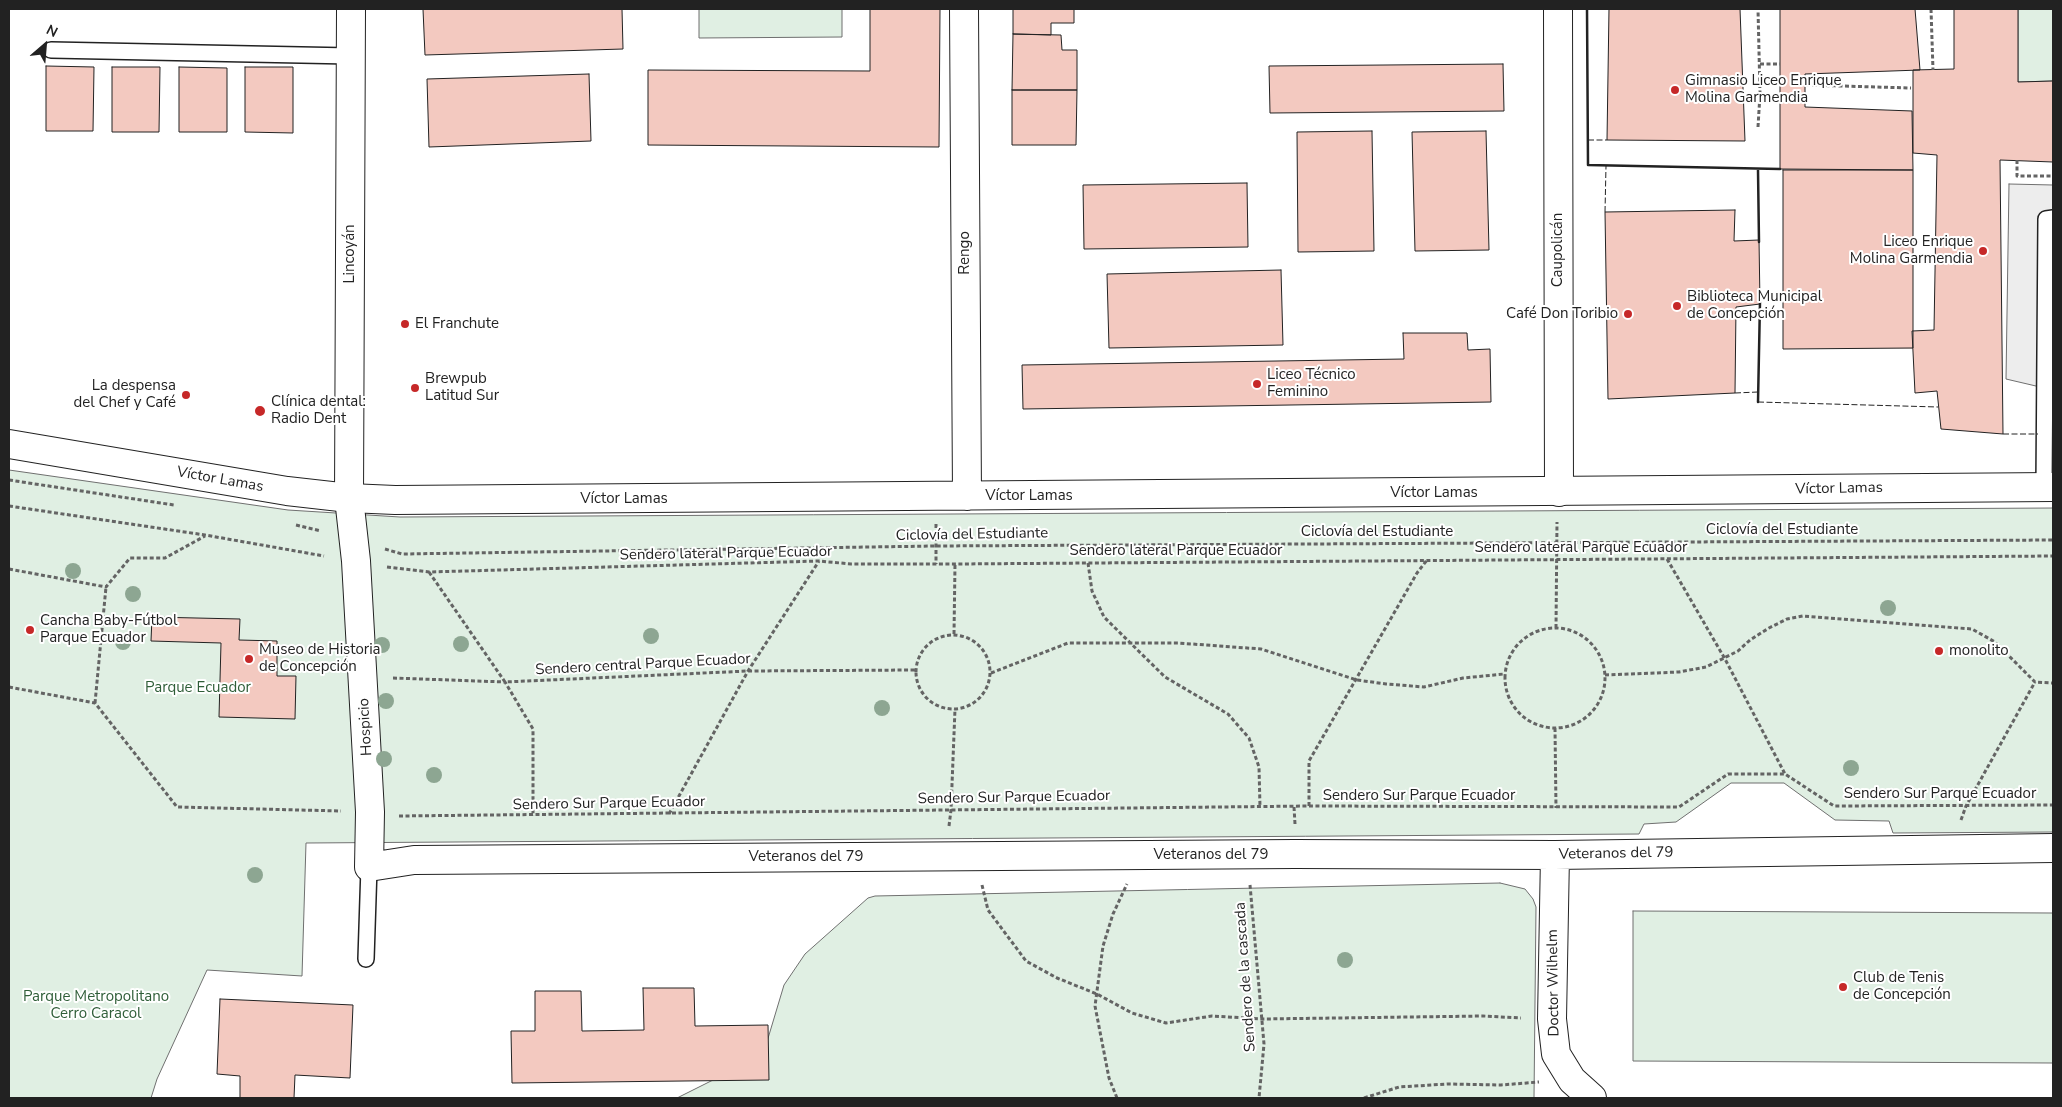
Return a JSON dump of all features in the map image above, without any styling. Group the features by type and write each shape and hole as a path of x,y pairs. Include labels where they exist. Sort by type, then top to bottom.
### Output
{"street":[{"name":"Lincoyán","path":"349,498 351,9"},
{"name":"Rengo","path":"964,9 967,496"},
{"name":"Caupolicán","path":"1558,9 1559,492"},
{"name":"Víctor Lamas","path":"9,444 288,491 349,498 395,500 2049,487"},
{"name":"Hospicio","path":"349,498 356,562 370,812 369,867"},
{"name":"Veteranos del 79","path":"369,867 414,860 1248,854 1555,855 2053,848"},
{"name":"Doctor Wilhelm","path":"1555,855 1552,1019 1556,1054 1572,1080 1592,1098"}],"lane":[{"path":"50,50 351,56"},
{"path":"2049,487 2046,219 2053,218"},
{"path":"366,959 369,867"}],"path":[{"path":"1758,9 1760,64 1758,127"},
{"path":"1931,9 1933,70"},
{"path":"1760,64 1780,64"},
{"path":"1806,84 1911,88"},
{"path":"1760,94 1780,97"},
{"path":"2017,160 2017,176 2053,176"},
{"path":"1556,628 1555,559 1559,492"},
{"path":"936,496 936,564"},
{"name":"Sendero lateral Parque Ecuador","path":"9,506 205,535 388,568 429,572 819,561 851,564 955,564 2053,556"},
{"path":"9,687 95,703 106,587 130,558 165,558 205,535"},
{"name":"Ciclovía del Estudiante","path":"701,550 936,546 2053,540"},
{"path":"1667,558 1725,659 1785,774"},
{"path":"1309,806 1309,761 1417,574 1427,560"},
{"path":"669,815 748,671 819,561"},
{"path":"1088,563 1092,591 1104,617 1165,677 1228,714 1249,738 1259,767 1260,807"},
{"path":"954,634 955,564"},
{"path":"9,569 106,587"},
{"path":"429,572 505,682 533,729 533,816"},
{"path":"1605,675 1679,672 1706,667 1738,651 1750,640 1769,628 1787,619 1803,616 1972,629 1995,642 2035,682 2053,683"},
{"path":"1556,628 1573,631 1586,638 1595,648 1602,661 1605,675 1604,691 1597,705 1586,718 1571,725 1555,728 1539,725 1524,718 1513,706 1506,690 1504,674 1508,659 1516,645 1529,635 1544,629 1556,628"},
{"path":"954,634 966,636 976,642 984,651 989,661 991,673 989,684 984,694 976,702 966,707 955,709 943,707 932,702 923,693 918,682 916,670 918,658 932,640 954,634"},
{"path":"991,673 1068,643 1178,643 1261,649 1357,680 1424,687 1463,678 1504,674"},
{"name":"Sendero central Parque Ecuador","path":"392,678 505,682 748,671 916,670"},
{"path":"1949,849 1966,806 2035,682"},
{"name":"Sendero Sur Parque Ecuador","path":"95,703 177,807 370,812 392,816 669,815 1309,806 1679,807 1728,774 1785,774 1834,806 2053,805"},
{"path":"945,856 952,810 955,709"},
{"path":"1555,728 1556,808"},
{"name":"Sendero de la cascada","path":"1248,854 1264,1044 1259,1098"},
{"path":"1117,1098 1109,1078 1101,1041 1096,1006 1097,994 1103,946 1113,914 1123,892 1145,855"},
{"path":"977,856 988,910 1026,961 1057,978 1097,994 1132,1013 1166,1023 1212,1016 1262,1019 1483,1016 1552,1019"},
{"path":"1364,1098 1399,1087 1447,1084 1501,1085 1572,1080"}],"green space":[{"path":"699,9 842,9 842,37 699,38"},
{"path":"2018,9 2053,9 2053,81 2018,82"},
{"name":"Parque Ecuador","path":"9,470 288,510 400,517 2053,508 2053,832 1893,833 1889,821 1835,820 1784,783 1731,783 1676,822 1644,824 1639,834 306,843 302,976 207,970 157,1079 151,1098 9,1098"},
{"path":"1500,883 1525,889 1533,899 1536,907 1534,1098 677,1098 763,1055 784,985 805,954 868,898 875,896"},
{"name":"Club de Tenis de Concepción","path":"1633,911 2053,913 2053,1063 1633,1061"}],"shaded area":[{"path":"2009,184 2053,185 2053,390 2006,379"}],"building":[{"path":"423,9 622,9 623,49 425,55"},
{"path":"870,9 940,9 939,147 648,145 648,70 870,71"},
{"path":"1013,9 1074,9 1074,23 1051,23 1051,35 1013,34"},
{"name":"Gimnasio Liceo Enrique Molina Garmendia","path":"1609,9 1740,9 1745,141 1607,140"},
{"path":"1780,9 1915,9 1920,70 1805,74 1805,107 1912,111 1913,170 1780,169"},
{"path":"1954,9 2018,9 2018,82 2053,81 2053,162 2000,160 2003,434 1941,429 1937,391 1915,393 1912,331 1934,330 1937,155 1913,153 1913,70 1954,69"},
{"path":"1013,34 1061,35 1062,50 1077,50 1077,90 1012,90"},
{"path":"1503,64 1504,111 1270,113 1269,66"},
{"path":"46,66 94,67 93,131 46,131"},
{"path":"112,67 160,67 159,132 112,132"},
{"path":"179,67 227,68 227,132 179,132"},
{"path":"245,67 293,67 293,133 245,132"},
{"path":"589,74 591,141 429,147 427,79"},
{"path":"1012,90 1077,90 1076,145 1012,145"},
{"path":"1372,131 1374,251 1298,252 1297,132"},
{"path":"1486,131 1489,250 1415,251 1412,132"},
{"path":"1783,170 1913,170 1913,348 1783,349"},
{"path":"1247,183 1248,247 1084,249 1083,185"},
{"name":"Biblioteca Municipal de Concepción","path":"1735,210 1734,241 1759,240 1760,304 1736,307 1735,393 1608,399 1605,212"},
{"path":"1281,270 1283,345 1109,348 1107,274"},
{"name":"Liceo Técnico Feminino","path":"1403,333 1467,333 1468,350 1490,349 1491,402 1023,409 1022,365 1404,359"},
{"name":"Museo de Historia de Concepción","path":"152,617 240,619 239,640 277,641 277,676 296,676 295,719 219,717 221,643 151,641"},
{"path":"643,988 694,988 695,1026 768,1025 769,1080 512,1083 511,1031 535,1031 535,991 581,991 582,1031 644,1030"},
{"path":"220,999 353,1005 350,1078 295,1075 294,1098 240,1098 240,1076 217,1074"}],"fence":[{"path":"1588,140 1607,140"},
{"path":"1605,212 1606,166"},
{"path":"1735,393 1758,392"},
{"path":"1758,402 1938,407"},
{"path":"2003,434 2038,434"}],"wall":[{"path":"1587,9 1588,165 1780,169"},
{"path":"1758,170 1759,242"},
{"path":"1758,402 1760,302"}],"place":[{"name":"Gimnasio Liceo Enrique Molina Garmendia","path":"1675,90"},
{"name":"Liceo Enrique Molina Garmendia","path":"1983,251"},
{"name":"Biblioteca Municipal de Concepción","path":"1677,306"},
{"name":"Café Don Toribio","path":"1628,314"},
{"name":"El Franchute","path":"405,324"},
{"name":"Liceo Técnico Feminino","path":"1257,384"},
{"name":"Brewpub Latitud Sur","path":"415,388"},
{"name":"La despensa del Chef y Café","path":"186,395"},
{"name":"Clínica dental: Radio Dent","path":"260,411"},
{"name":"Cancha Baby-Fútbol Parque Ecuador","path":"30,630"},
{"name":"monolito","path":"1939,651"},
{"name":"Museo de Historia de Concepción","path":"249,659"},
{"name":"Club de Tenis de Concepción","path":"1843,987"}],"park label":[{"name":"Parque Metropolitano Cerro Caracol","path":"96,1006"}]}
